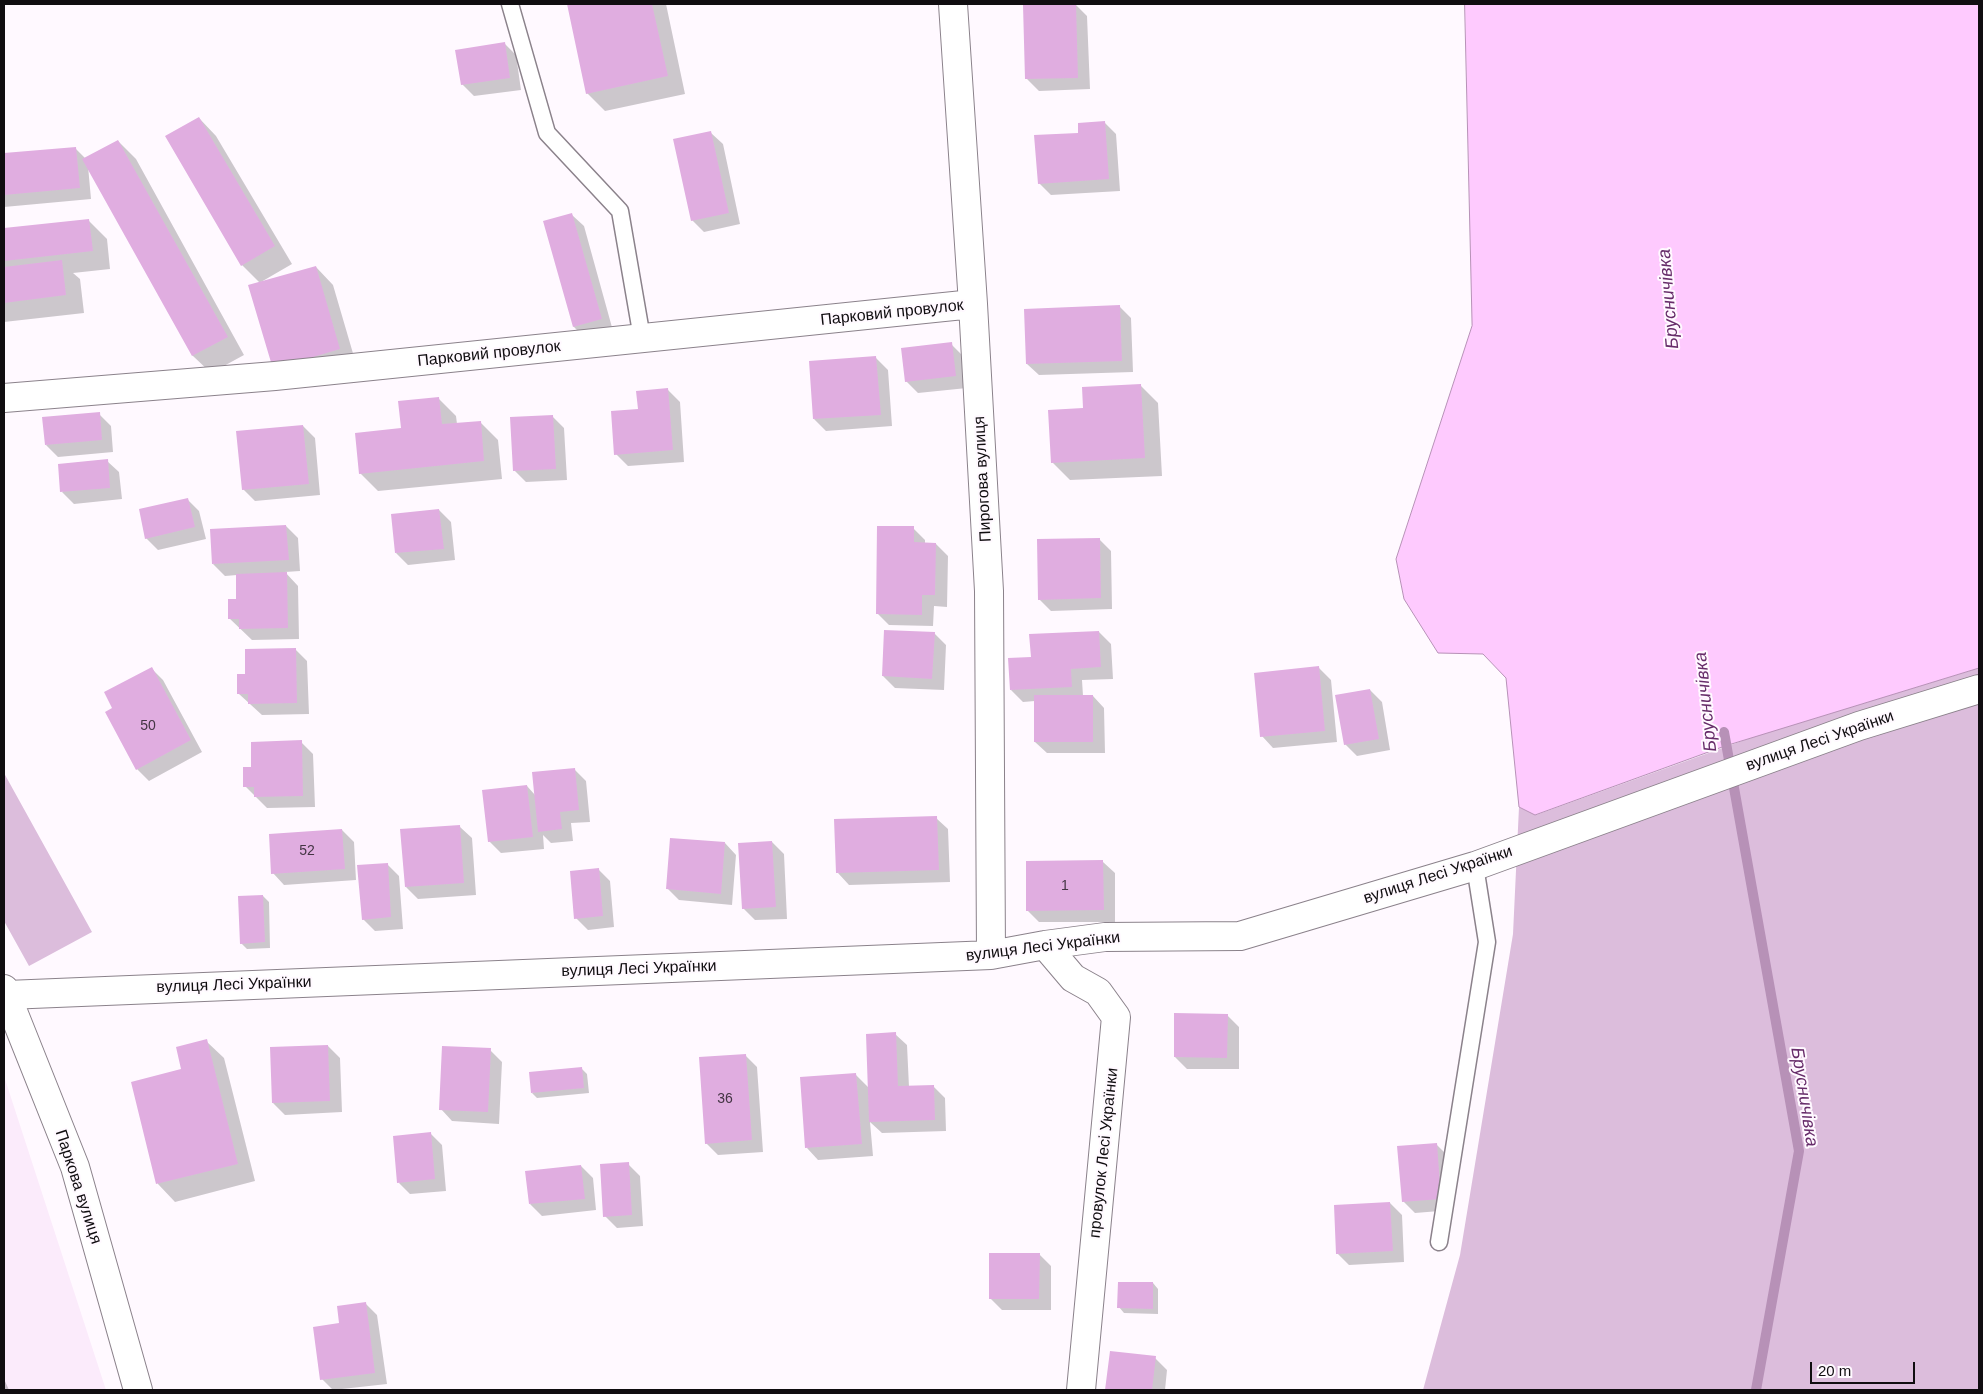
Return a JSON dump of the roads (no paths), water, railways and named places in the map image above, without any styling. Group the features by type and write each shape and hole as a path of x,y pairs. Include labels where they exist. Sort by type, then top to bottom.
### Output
{"street":[{"name":"Пирогова вулиця","path":"953,4 973,304 989,590 991,955"},
{"name":"Парковий провулок","path":"4,398 275,376 973,304"},
{"name":"вулиця Лесі Українки","path":"5,992 991,955 1106,938 1240,936 1475,866 1850,729 1979,689"},
{"name":"провулок Лесі Українки","path":"1045,946 1073,978 1098,992 1116,1017 1081,1390"},
{"name":"Паркова вулиця","path":"5,992 75,1167 138,1390"}],"lane":[{"path":"510,4 547,133 620,211 642,338"},
{"path":"1440,1242 1487,942 1475,866"}],"water":[{"path":"1465,4 1979,4 1979,668 1725,746 1535,815 1519,807 1506,678 1483,654 1438,653 1404,599 1396,559 1472,326"}],"waterway":[{"name":"Брусничівка","path":"1724,732 1799,1151 1756,1390"}]}
